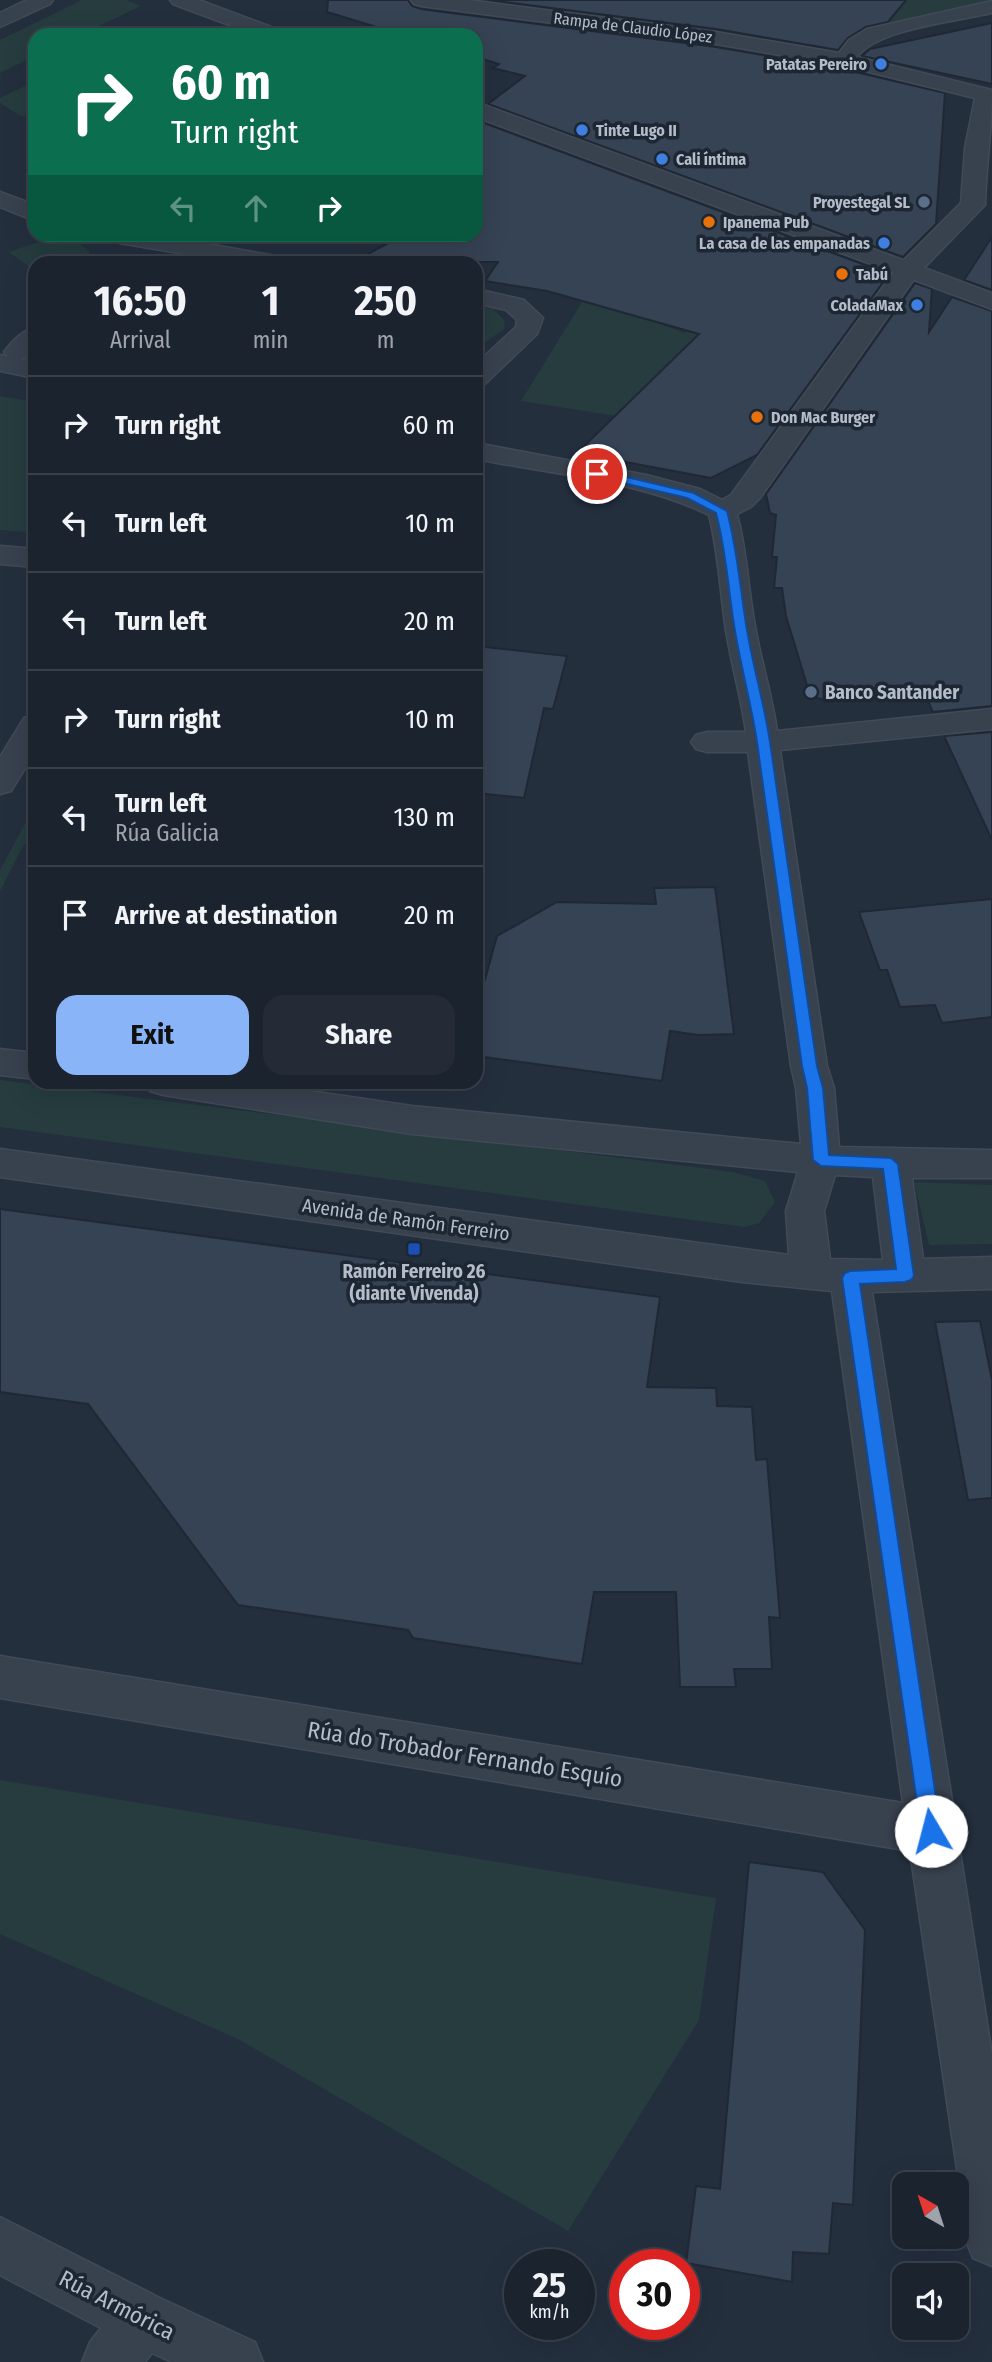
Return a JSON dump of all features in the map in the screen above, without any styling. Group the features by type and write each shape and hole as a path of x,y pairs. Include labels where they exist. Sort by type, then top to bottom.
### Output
{"street":[{"path":"0,21 43,0"},
{"path":"180,0 256,28"},
{"name":"Rampa de Claudio López","path":"421,0 716,38 844,60 989,96"},
{"path":"844,60 856,44 874,33 992,8"},
{"path":"722,511 741,501 750,492 908,270 973,205 976,148 989,96"},
{"path":"483,112 992,302"},
{"path":"0,199 28,211"},
{"path":"121,256 136,242"},
{"path":"150,242 234,256"},
{"path":"483,298 515,305 530,318 528,329 483,371"},
{"path":"483,452 646,483 690,495 722,511 729,538 740,627 764,742 809,1066 815,1088 821,1160 805,1211 831,1275 931,1831 990,2210 992,2239"},
{"path":"0,555 28,557"},
{"path":"706,742 764,742 992,719"},
{"path":"0,784 28,737"},
{"path":"0,1062 28,1065"},
{"path":"210,1089 412,1119 821,1160 891,1164 992,1164"},
{"name":"Avenida de Ramón Ferreiro","path":"0,1163 742,1266 831,1275 992,1273"},
{"path":"891,1164 905,1276"},
{"name":"Rúa do Trobador Fernando Esquío","path":"0,1676 931,1831"},
{"name":"Rúa Armórica","path":"0,2245 126,2341 235,2362"}],"green space":[{"path":"82,0 126,0 141,6 95,28 28,28 28,59 0,73 0,40"},
{"path":"790,0 992,0 992,3 868,30 763,31"},
{"path":"28,84 28,114 22,117 0,103 0,98"},
{"path":"38,242 78,242 89,251 89,256 28,256 28,266 9,252"},
{"path":"719,296 712,344 693,339 617,416 521,401 585,297 685,333"},
{"path":"483,307 493,309 505,321 504,329 483,344"},
{"path":"0,396 28,401 28,532 0,530"},
{"path":"28,818 28,844 24,844 0,891 0,870"},
{"path":"0,1080 28,1084 28,1089 72,1089 733,1172 765,1181 775,1202 759,1223 745,1227 0,1127"},
{"path":"914,1182 992,1185 992,1244 929,1245"},
{"path":"0,1780 716,1898 699,2020 568,2231 238,2039 0,1934"}],"building":[{"path":"328,0 408,0 412,6 421,9 716,47 843,69 945,93 936,224 903,257 488,104 525,76 493,68 499,64 483,59 483,28 380,28 327,12"},
{"path":"489,0 906,0 888,22 866,27 848,38 838,50 716,29"},
{"path":"992,23 992,84 862,56 870,49"},
{"path":"483,123 889,274 757,455 711,478 577,453 699,334 547,291 485,281 498,262 483,262 483,256 364,256 390,242 483,242"},
{"path":"992,237 992,290 964,280"},
{"path":"915,283 932,289 929,332 952,297 992,311 992,706 933,712 925,695 826,701 810,695 786,616 782,588 774,588 777,557 772,557 776,515 770,513 766,494"},
{"path":"483,647 567,656 553,709 544,708 524,798 483,794"},
{"path":"992,732 992,840 944,736"},
{"path":"715,887 734,1034 698,1035 670,1031 662,1081 483,1057 483,987 497,936 557,902 656,904 654,888"},
{"path":"992,899 992,1017 942,1023 935,1005 900,1007 887,970 880,970 859,912"},
{"path":"0,1209 660,1297 647,1387 716,1388 717,1406 752,1407 756,1460 767,1459 780,1618 769,1617 772,1669 734,1669 736,1687 680,1687 676,1592 594,1592 582,1664 413,1638 408,1630 238,1605 88,1404 0,1392"},
{"path":"980,1321 992,1380 992,1498 968,1500 935,1322"},
{"path":"749,1862 823,1872 865,1930 853,2205 833,2203 829,2254 793,2252 792,2282 700,2266 700,2249 688,2249 696,2186 720,2189"}],"place":[{"name":"Patatas Pereiro","path":"881,64"},
{"name":"Tinte Lugo II","path":"582,130"},
{"name":"Cali íntima","path":"662,159"},
{"name":"Proyestegal SL","path":"924,202"},
{"name":"Ipanema Pub","path":"709,222"},
{"name":"La casa de las empanadas","path":"884,243"},
{"name":"Tabú","path":"842,274"},
{"name":"ColadaMax","path":"917,305"},
{"name":"Don Mac Burger","path":"757,417"},
{"name":"Banco Santander","path":"811,692"},
{"name":"Ramón Ferreiro 26 (diante Vivenda)","path":"414,1249"}],"route":[{"path":"597,474 690,495 722,511 729,538 740,627 764,742 809,1066 815,1088 821,1160 891,1164 905,1276 850,1278 931,1831"}]}
